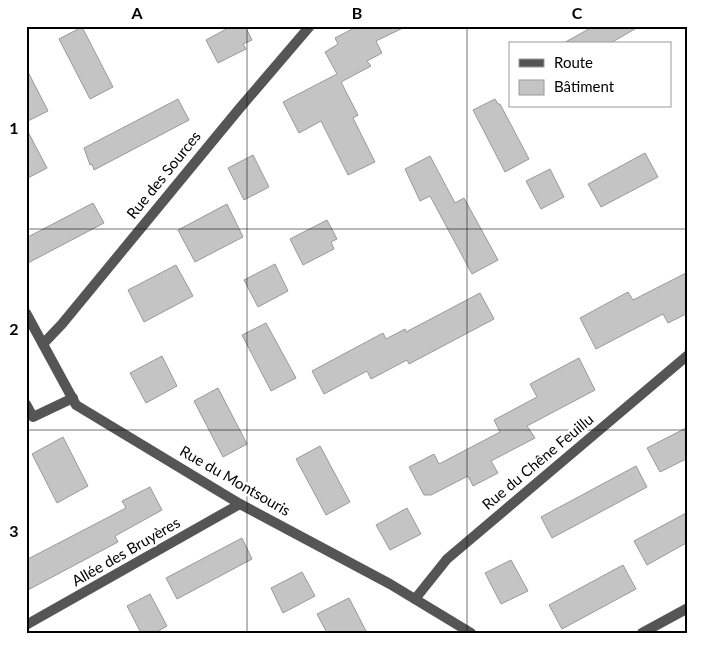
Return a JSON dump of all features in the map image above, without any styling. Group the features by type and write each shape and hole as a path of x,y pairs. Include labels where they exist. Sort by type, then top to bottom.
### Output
{"street":[{"name":"Rue des Sources","path":"43,344 62,324 310,26"},
{"name":"Rue du Montsouris","path":"28,319 76,405 240,504 390,584 471,633"},
{"name":"Rue du Chêne Feuillu","path":"415,599 447,559 688,355"},
{"path":"26,404 33,417 73,398"},
{"name":"Allée des Bruyères","path":"26,625 240,504"},
{"path":"642,633 688,608"}],"building":[{"path":"232,26 245,26 252,40 243,44 246,49 218,63 206,40"},
{"path":"358,26 407,26 376,41 382,53 367,61 371,66 341,82 358,115 353,118 375,162 348,175 321,121 299,133 283,102 337,74 325,52 338,44 335,38"},
{"path":"594,26 640,26 612,42 566,42"},
{"path":"82,27 113,87 90,99 59,39"},
{"path":"26,68 48,111 26,122"},
{"path":"178,99 189,120 94,170 92,164 90,165 84,148"},
{"path":"495,99 500,104 529,159 505,172 473,110"},
{"path":"26,128 47,168 26,179"},
{"path":"645,153 658,177 601,207 588,184"},
{"path":"253,155 269,187 244,200 228,168"},
{"path":"430,156 455,203 464,198 498,260 472,274 430,196 420,201 405,169"},
{"path":"550,169 564,197 541,209 526,181"},
{"path":"93,203 104,223 26,264 26,238"},
{"path":"227,204 243,237 195,262 178,230"},
{"path":"327,220 337,239 331,242 334,249 303,265 290,239"},
{"path":"275,264 288,291 258,307 244,280"},
{"path":"176,265 193,296 144,322 128,290"},
{"path":"688,272 688,313 668,323 663,314 596,349 580,318 628,292 633,300"},
{"path":"480,293 494,319 409,364 407,360 371,379 367,371 324,394 312,371 383,333 386,339 405,329 406,332"},
{"path":"266,323 296,378 271,391 242,335"},
{"path":"162,356 177,386 146,403 130,373"},
{"path":"579,358 595,390 527,426 535,438 491,461 498,473 473,486 468,476 431,495 424,495 409,467 434,454 439,464 500,432 494,420 537,397 530,384"},
{"path":"218,388 247,444 223,457 194,401"},
{"path":"688,427 688,458 660,472 647,448"},
{"path":"63,437 88,486 57,503 32,454"},
{"path":"320,446 350,502 326,515 296,459"},
{"path":"636,466 647,487 552,538 541,517"},
{"path":"150,487 162,510 115,536 118,542 26,591 26,560 126,508 122,501"},
{"path":"407,508 421,534 390,550 376,525"},
{"path":"688,512 688,542 647,565 634,541"},
{"path":"242,538 252,559 177,599 166,578"},
{"path":"511,560 528,591 501,604 485,573"},
{"path":"623,565 636,589 562,629 549,605"},
{"path":"302,572 315,596 283,613 271,588"},
{"path":"150,594 167,626 155,633 141,633 127,606"},
{"path":"349,598 367,633 327,633 317,614"}]}
